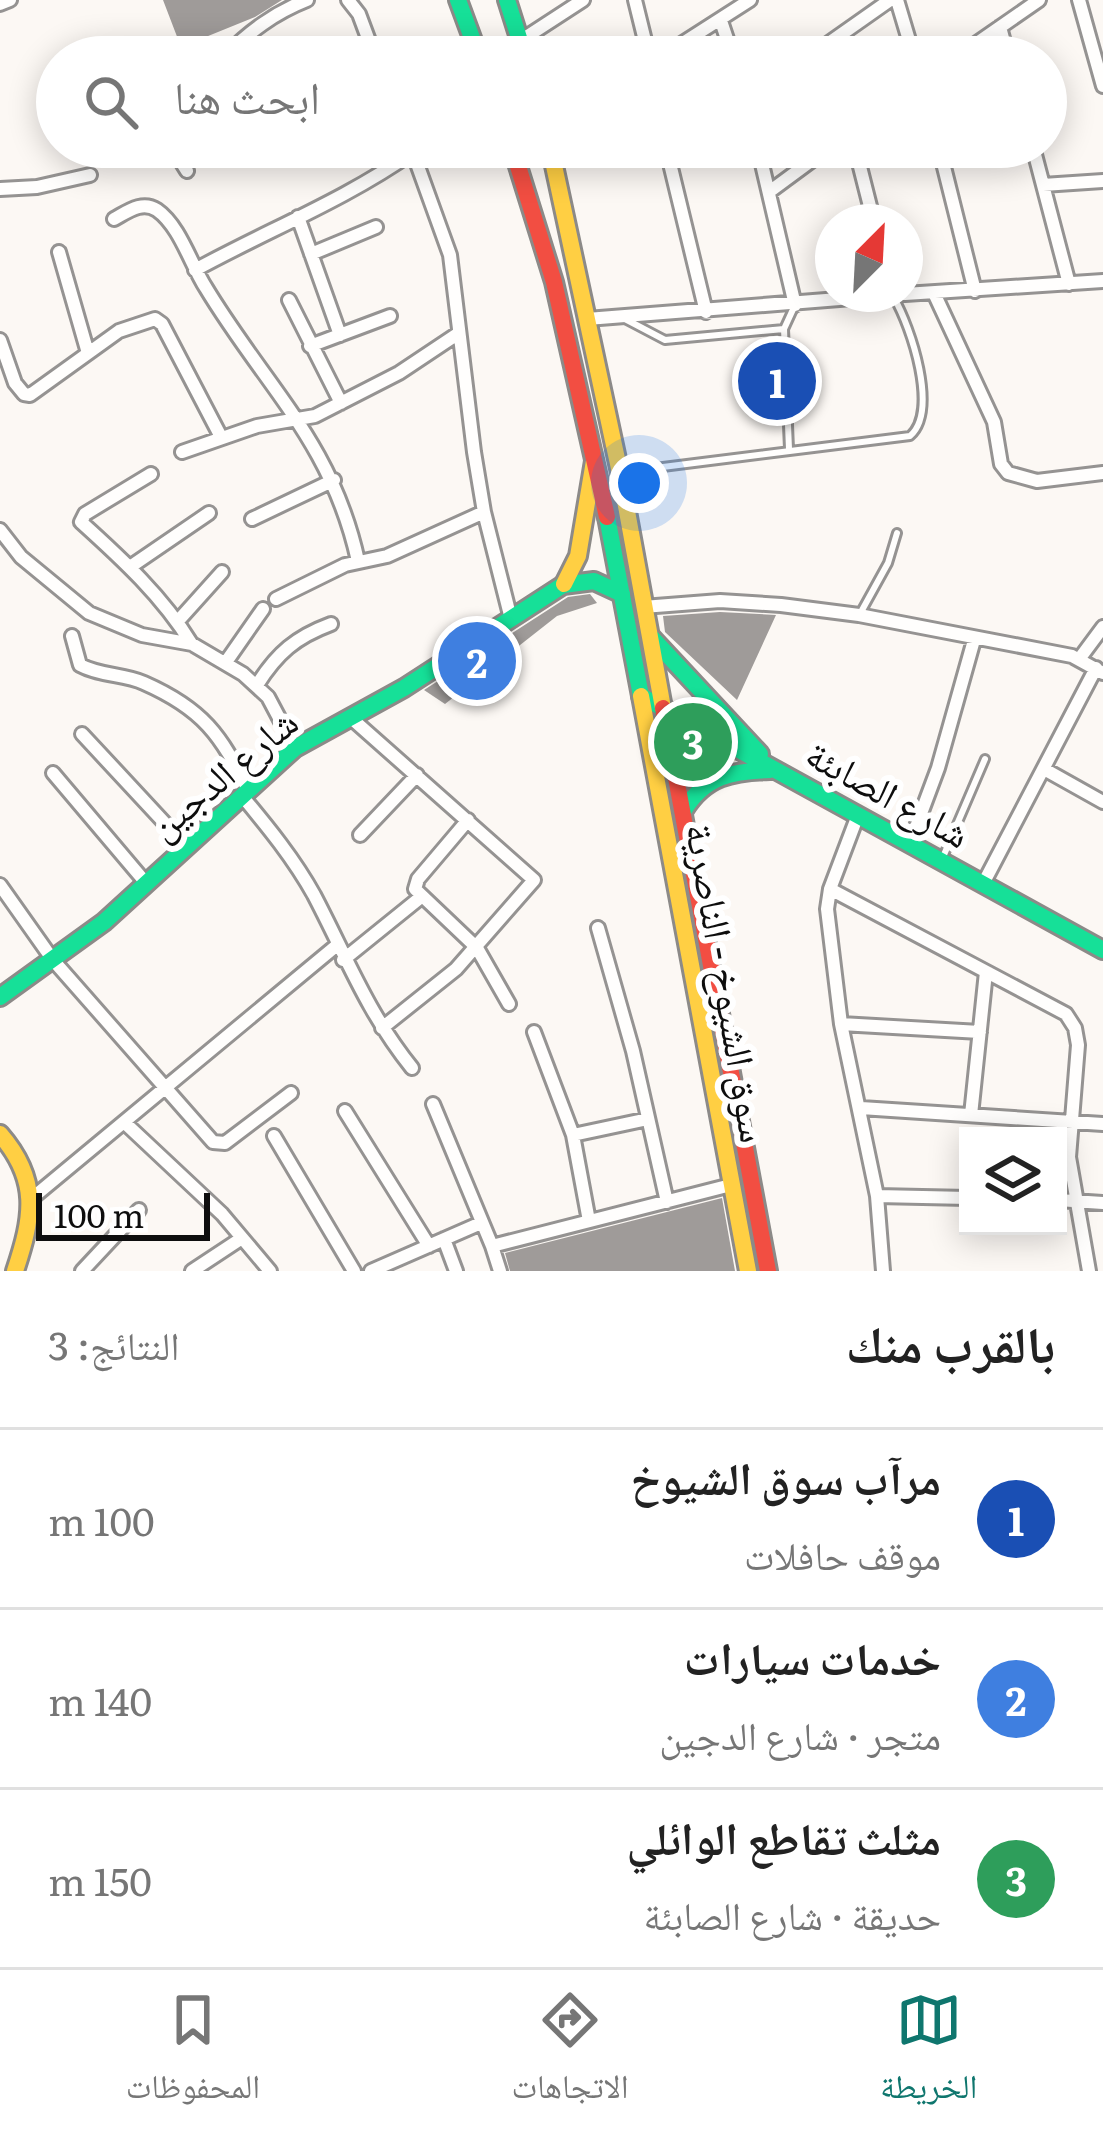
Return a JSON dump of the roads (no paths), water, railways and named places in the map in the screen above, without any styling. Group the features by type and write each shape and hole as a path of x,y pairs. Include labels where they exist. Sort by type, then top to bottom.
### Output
{"main road":[{"path":"458,0 471,36"},
{"path":"507,0 518,36"},
{"name":"سوق الشيوخ - الناصرية","path":"519,168 537,218 622,594 748,1271"},
{"name":"سوق الشيوخ - الناصرية","path":"556,168 620,472 768,1271"},
{"path":"537,218 567,210"},
{"path":"563,585 577,562 594,461"},
{"path":"563,585 593,581 622,594"},
{"name":"شارع الدجين","path":"0,997 104,922 295,748 404,688 563,585"},
{"path":"649,634 776,770"},
{"name":"شارع الصابئة","path":"641,696 1103,950"},
{"path":"684,810 692,794 719,774 776,770"},
{"path":"2,1139 13,1145 32,1186 15,1271"}],"street":[{"path":"0,4 10,0"},
{"path":"244,36 282,10 307,0"},
{"path":"348,0 367,36"},
{"path":"538,36 583,0"},
{"path":"635,0 644,36"},
{"path":"697,36 751,0"},
{"path":"840,36 894,0 907,36"},
{"path":"987,36 1039,0"},
{"path":"1079,0 1103,86"},
{"path":"722,21 727,36"},
{"path":"1000,27 1002,36"},
{"path":"195,270 351,193 386,168"},
{"path":"419,168 450,255 484,512 511,615"},
{"path":"671,168 706,312"},
{"path":"763,168 795,305"},
{"path":"769,192 802,168"},
{"path":"860,168 869,204"},
{"path":"944,168 976,291"},
{"path":"1039,168 1069,284"},
{"path":"0,189 37,187 90,175"},
{"path":"1043,185 1103,182"},
{"path":"114,219 136,207 149,206 160,212 334,480 358,560"},
{"path":"298,217 340,335"},
{"path":"311,254 376,227"},
{"path":"59,252 88,352"},
{"path":"923,293 1103,280"},
{"path":"934,293 994,422 1001,464 1008,473 1037,481 1103,473"},
{"path":"289,300 341,403"},
{"path":"587,320 815,303"},
{"path":"310,346 390,316"},
{"path":"0,340 3,360 15,382 24,394 30,394 88,352 147,319 162,324 221,437"},
{"path":"182,452 341,403 399,373 459,333"},
{"path":"151,474 86,514 81,523 130,567 192,644"},
{"path":"252,519 334,480"},
{"path":"276,598 358,560 387,556 484,512"},
{"path":"130,567 208,513"},
{"path":"0,530 21,556 89,613 142,635 192,644 226,662 257,685 295,748"},
{"path":"178,622 222,572"},
{"path":"643,607 719,602 859,615 1080,658 1100,670 983,884"},
{"path":"226,662 263,609"},
{"path":"257,685 284,648 331,624"},
{"path":"1080,658 1103,627"},
{"path":"72,636 80,665 143,682 210,725 223,740 245,793 314,895 339,953 382,1028 412,1068"},
{"path":"910,843 938,768 974,640"},
{"path":"350,717 534,880 477,948 382,1028"},
{"path":"82,734 186,846"},
{"path":"1044,769 1103,802"},
{"path":"53,773 146,883"},
{"path":"360,835 416,775"},
{"path":"858,815 827,909 841,1024 877,1196 884,1271"},
{"path":"468,820 418,879 416,889 477,948 509,1004"},
{"path":"0,885 53,960 213,1142 219,1145 291,1093"},
{"path":"830,889 1066,1014 1078,1045 1069,1157 1089,1271"},
{"path":"31,1199 339,953 421,897"},
{"path":"598,928 667,1202"},
{"path":"970,1115 986,972"},
{"path":"841,1024 980,1032"},
{"path":"534,1032 573,1135 590,1221"},
{"path":"433,1104 500,1271"},
{"path":"861,1108 1103,1124"},
{"path":"346,1111 429,1246"},
{"path":"573,1135 648,1119"},
{"path":"125,1123 222,1214 270,1271"},
{"path":"274,1136 354,1271"},
{"path":"492,1246 731,1185"},
{"path":"877,1196 959,1198"},
{"path":"1067,1200 1103,1203"},
{"path":"82,1271 139,1210"},
{"path":"371,1271 481,1223"},
{"path":"192,1271 242,1238"},
{"path":"444,1239 456,1271"}],"lane":[{"path":"790,449 784,329 795,305"},
{"path":"620,472 910,436 919,428 920,364 901,312"},
{"path":"622,317 665,340 784,329"},
{"path":"859,615 888,563 897,532"},
{"path":"941,861 985,759"}],"place":[{"name":"مرآب سوق الشيوخ","path":"777,381"},
{"name":"خدمات سيارات","path":"477,661"},
{"name":"مثلث تقاطع الوائلي","path":"693,742"}]}
